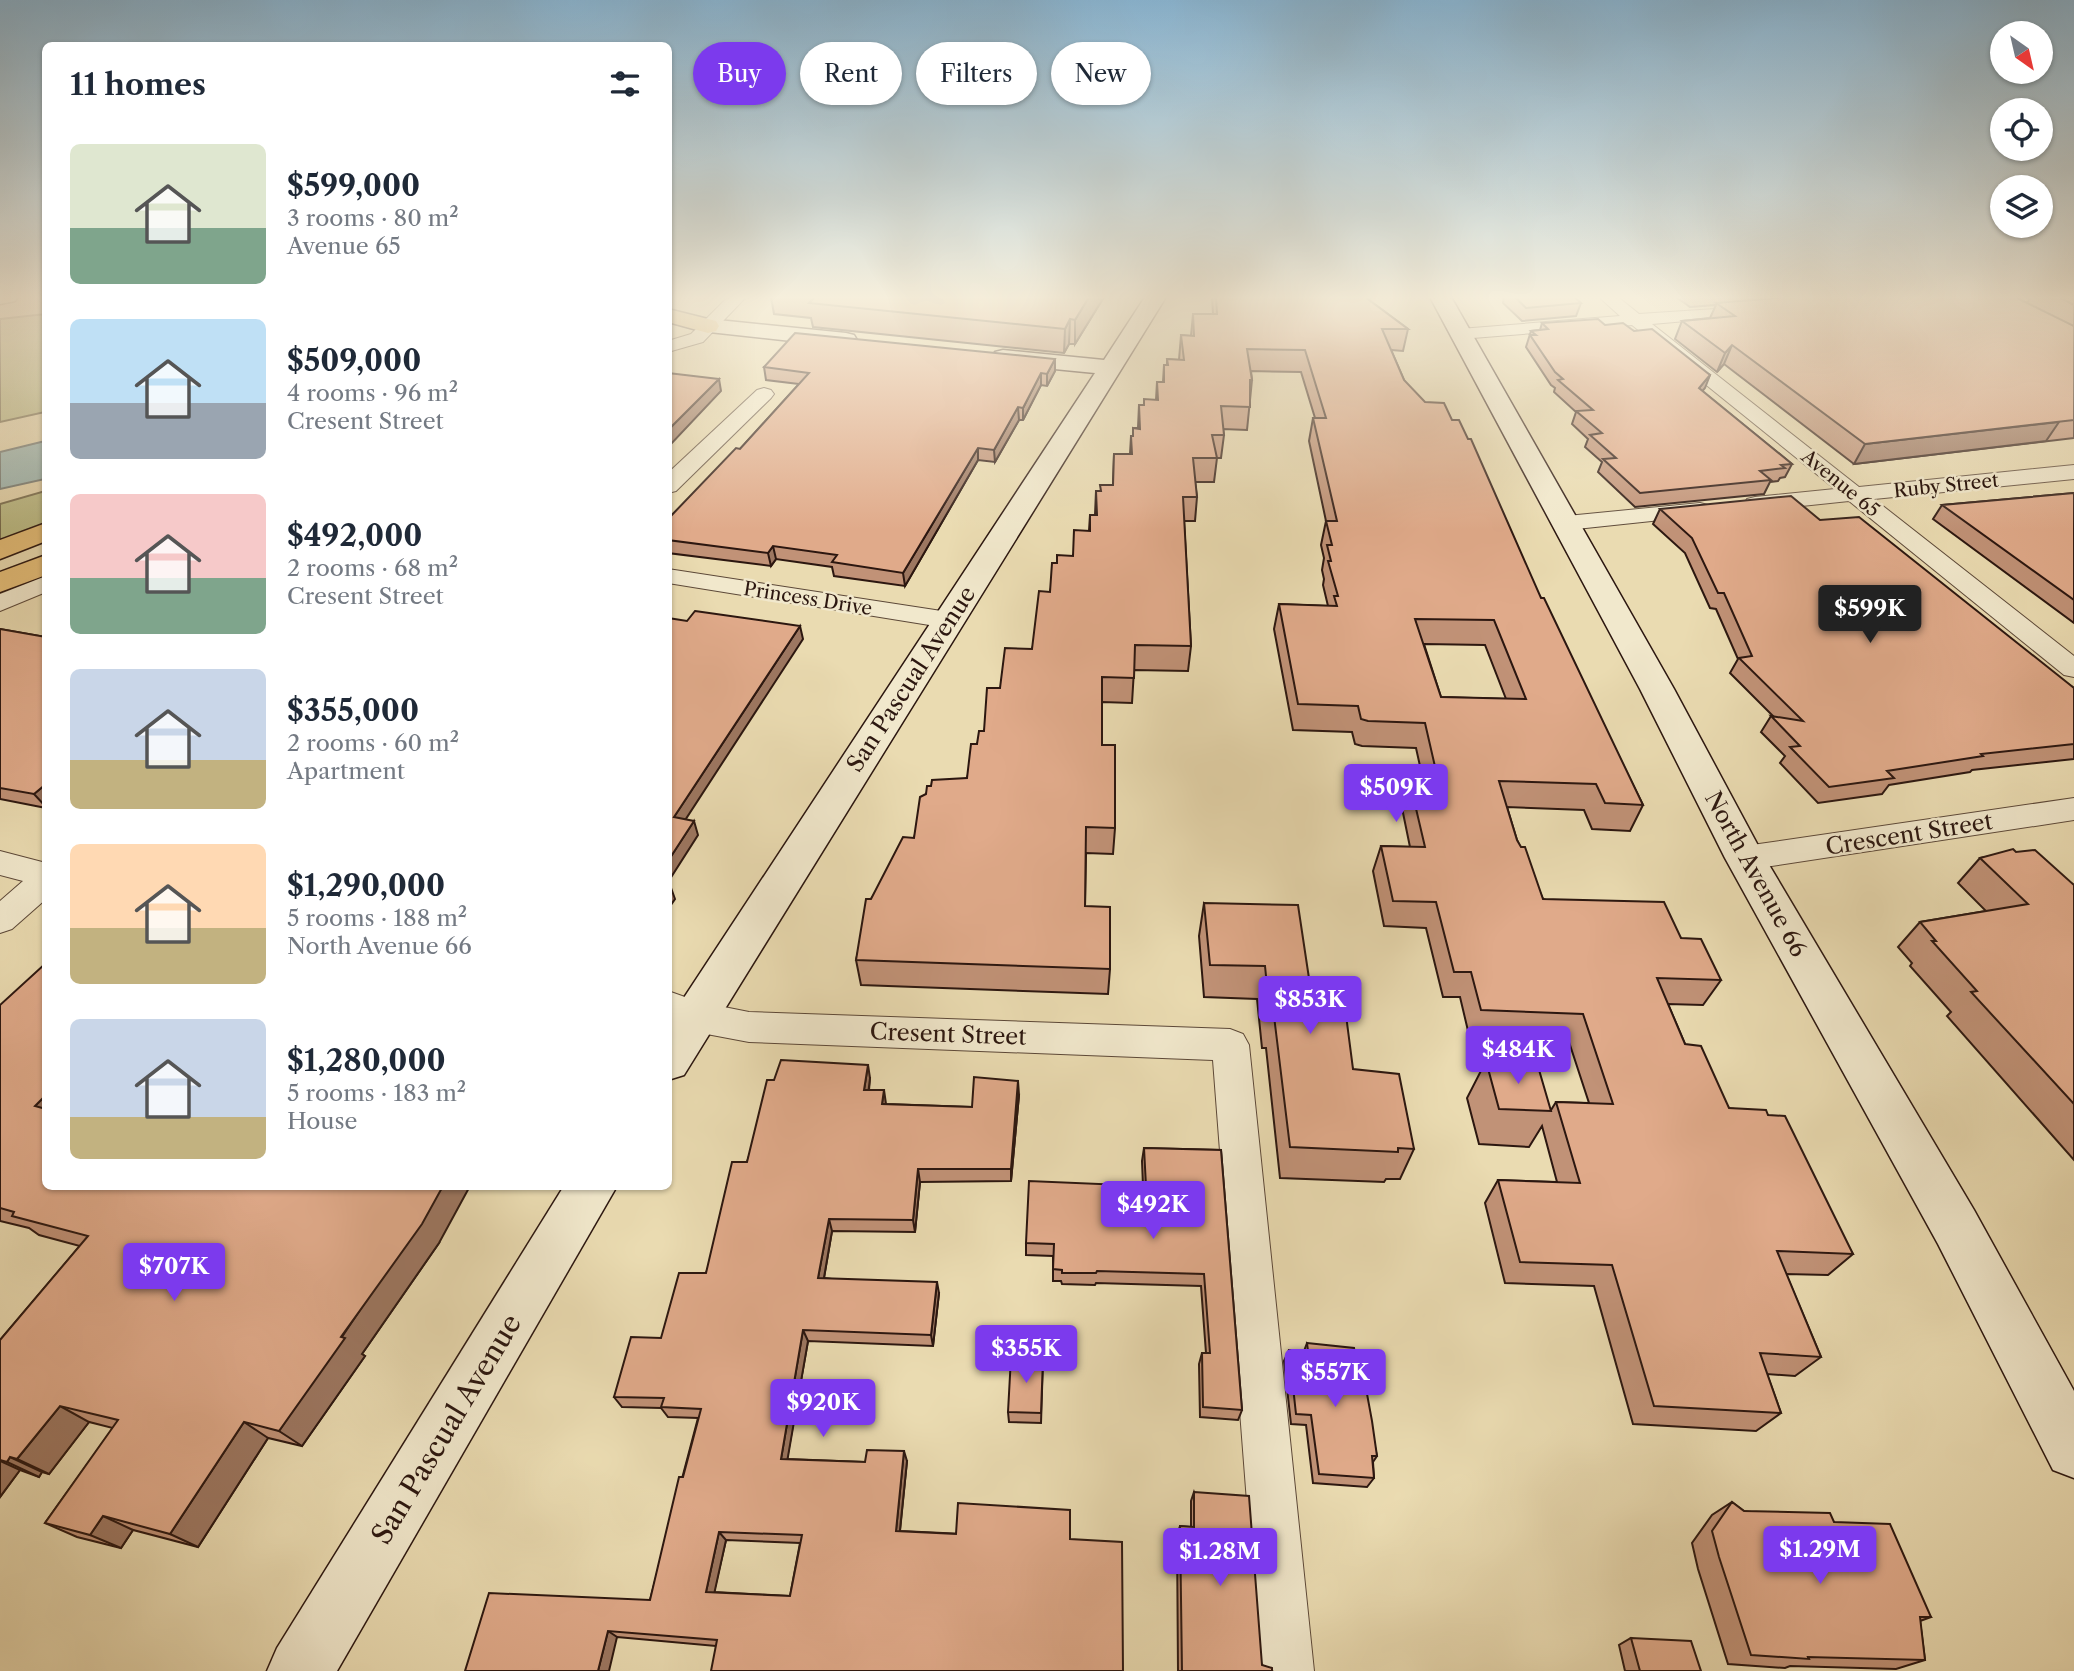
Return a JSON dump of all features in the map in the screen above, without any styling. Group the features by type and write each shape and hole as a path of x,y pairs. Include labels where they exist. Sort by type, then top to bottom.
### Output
{"highway":[{"path":"0,550 42,533"},
{"path":"0,583 42,566"}],"street":[{"name":"San Pascual Avenue","path":"672,1047 682,1012 948,620 1108,375"},
{"name":"North Avenue 66","path":"1483,375 1657,689 1745,858 1955,1227 2074,1449"},
{"name":"Avenue 65","path":"1704,375 2074,669"},
{"path":"672,482 764,394"},
{"name":"Ruby Street","path":"1567,523 2074,472"},
{"name":"Princess Drive","path":"672,577 948,620"},
{"path":"0,603 42,585"},
{"name":"Crescent Street","path":"1745,858 2074,809"},
{"path":"0,863 42,877"},
{"path":"0,920 42,882"},
{"name":"Cresent Street","path":"682,1012 749,1027 1230,1045 1287,1671"},
{"name":"San Pascual Avenue","path":"300,1671 590,1190"}],"green space":[{"path":"0,375 42,375 42,413 0,422"},
{"path":"42,492 42,525 0,542 0,504"}],"water":[{"path":"42,442 42,480 0,489 0,452"}],"building":[{"path":"672,375 719,379 672,426"},
{"path":"807,375 1040,375 1023,408 1018,407 994,450 978,448 903,573 832,562 837,555 773,546 768,553 672,541 672,515 736,448 740,449"},
{"path":"1164,375 1251,375 1252,380 1250,407 1221,406 1224,435 1212,435 1217,458 1193,458 1197,497 1183,497 1191,646 1135,645 1134,678 1102,677 1102,745 1115,745 1115,828 1086,827 1085,906 1110,907 1110,969 856,960 866,899 871,899 903,837 914,838 920,797 926,794 927,786 931,786 932,780 967,778 971,744 977,744 979,731 984,731 987,688 1000,688 1005,648 1032,649 1039,591 1050,592 1052,563 1057,563 1057,555 1073,556 1074,530 1090,531 1090,515 1097,515 1096,491 1101,491 1100,485 1113,485 1114,454 1132,454 1133,428 1140,429 1139,405 1144,405 1144,399 1158,400 1157,382 1164,382"},
{"path":"1313,375 1402,375 1425,402 1444,403 1452,420 1459,420 1468,439 1471,439 1541,598 1544,598 1643,805 1605,803 1596,784 1499,781 1517,840 1521,847 1525,847 1543,899 1664,902 1681,938 1701,939 1721,980 1657,978 1685,1044 1701,1046 1729,1108 1766,1110 1768,1115 1785,1116 1853,1254 1777,1251 1821,1357 1760,1353 1781,1413 1654,1406 1612,1265 1520,1262 1498,1180 1580,1183 1556,1102 1613,1104 1583,1014 1481,1010 1471,972 1454,972 1436,902 1393,901 1381,846 1425,847 1410,783 1439,784 1425,723 1368,721 1361,719 1358,706 1298,704 1279,604 1337,606 1334,596 1338,596 1328,561 1331,561 1327,545 1332,545 1326,521 1337,521 1313,418 1326,418","holes":["1415,619 1494,620 1526,699 1441,697"]},
{"path":"1558,375 1710,375 1699,388 1792,464 1781,465 1785,468 1760,471 1771,480 1640,493 1603,459 1616,458 1590,435 1602,433 1576,411 1593,410 1558,380 1563,379"},
{"path":"1772,375 2074,375 2074,420 1865,444"},
{"path":"2074,493 2074,600 1942,505"},
{"path":"1791,496 1820,520 1859,517 2074,688 2074,744 1981,754 1983,756 1887,771 1894,778 1829,787 1790,747 1800,746 1771,716 1803,721 1739,658 1752,656 1724,593 1718,593 1692,538 1660,509"},
{"path":"695,611 800,626 674,817 694,821 672,855 672,619 687,621"},
{"path":"0,629 42,636 42,787 34,794 0,788"},
{"path":"2013,849 2016,852 2035,850 2074,885 2074,1104 1971,992 1977,991 1932,941 1936,941 1920,922 2028,904 1980,858"},
{"path":"1204,903 1298,905 1310,985 1337,987 1338,992 1343,992 1353,1069 1399,1074 1414,1149 1398,1148 1398,1152 1290,1147 1265,966 1210,965"},
{"path":"42,967 42,1099 35,1106 42,1108 42,1190 441,1190 422,1224 341,1337 345,1338 279,1431 244,1422 170,1534 103,1516 90,1535 45,1523 118,1420 60,1406 17,1459 10,1457 7,1462 0,1460 0,1340 88,1236 12,1216 14,1212 0,1208 0,1005"},
{"path":"781,1060 868,1065 864,1090 884,1090 882,1104 972,1107 974,1077 1018,1081 1011,1169 918,1169 913,1220 829,1219 818,1278 937,1282 931,1335 803,1330 781,1459 865,1462 867,1450 904,1451 896,1531 956,1534 958,1503 1070,1510 1070,1539 1122,1542 1123,1671 711,1671 717,1640 608,1631 598,1671 465,1671 489,1593 650,1600 679,1477 683,1477 701,1409 661,1407 664,1398 614,1397 631,1337 661,1338 679,1273 706,1273 732,1162 747,1162 767,1080 774,1080","holes":["719,1532 802,1535 790,1596 706,1592"]},
{"path":"1486,1061 1537,1063 1551,1111 1499,1109"},
{"path":"1144,1148 1221,1150 1242,1410 1203,1407 1202,1353 1210,1353 1204,1274 1097,1271 1062,1273 1062,1270 1053,1269 1054,1244 1026,1243 1029,1181 1146,1186"},
{"path":"1307,1343 1354,1348 1355,1354 1358,1354 1361,1382 1365,1383 1377,1456 1372,1456 1374,1478 1319,1474 1311,1415 1296,1414 1289,1350 1308,1351"},
{"path":"1011,1357 1043,1359 1041,1413 1008,1412"},
{"path":"1194,1492 1249,1496 1262,1665 1272,1668 1272,1671 1182,1671 1180,1526 1194,1527"},
{"path":"1732,1502 1744,1511 1830,1513 1834,1522 1890,1524 1931,1617 1920,1617 1925,1660 1808,1657 1809,1659 1751,1655 1712,1531"},
{"path":"1631,1638 1691,1641 1701,1671 1640,1671"}]}
